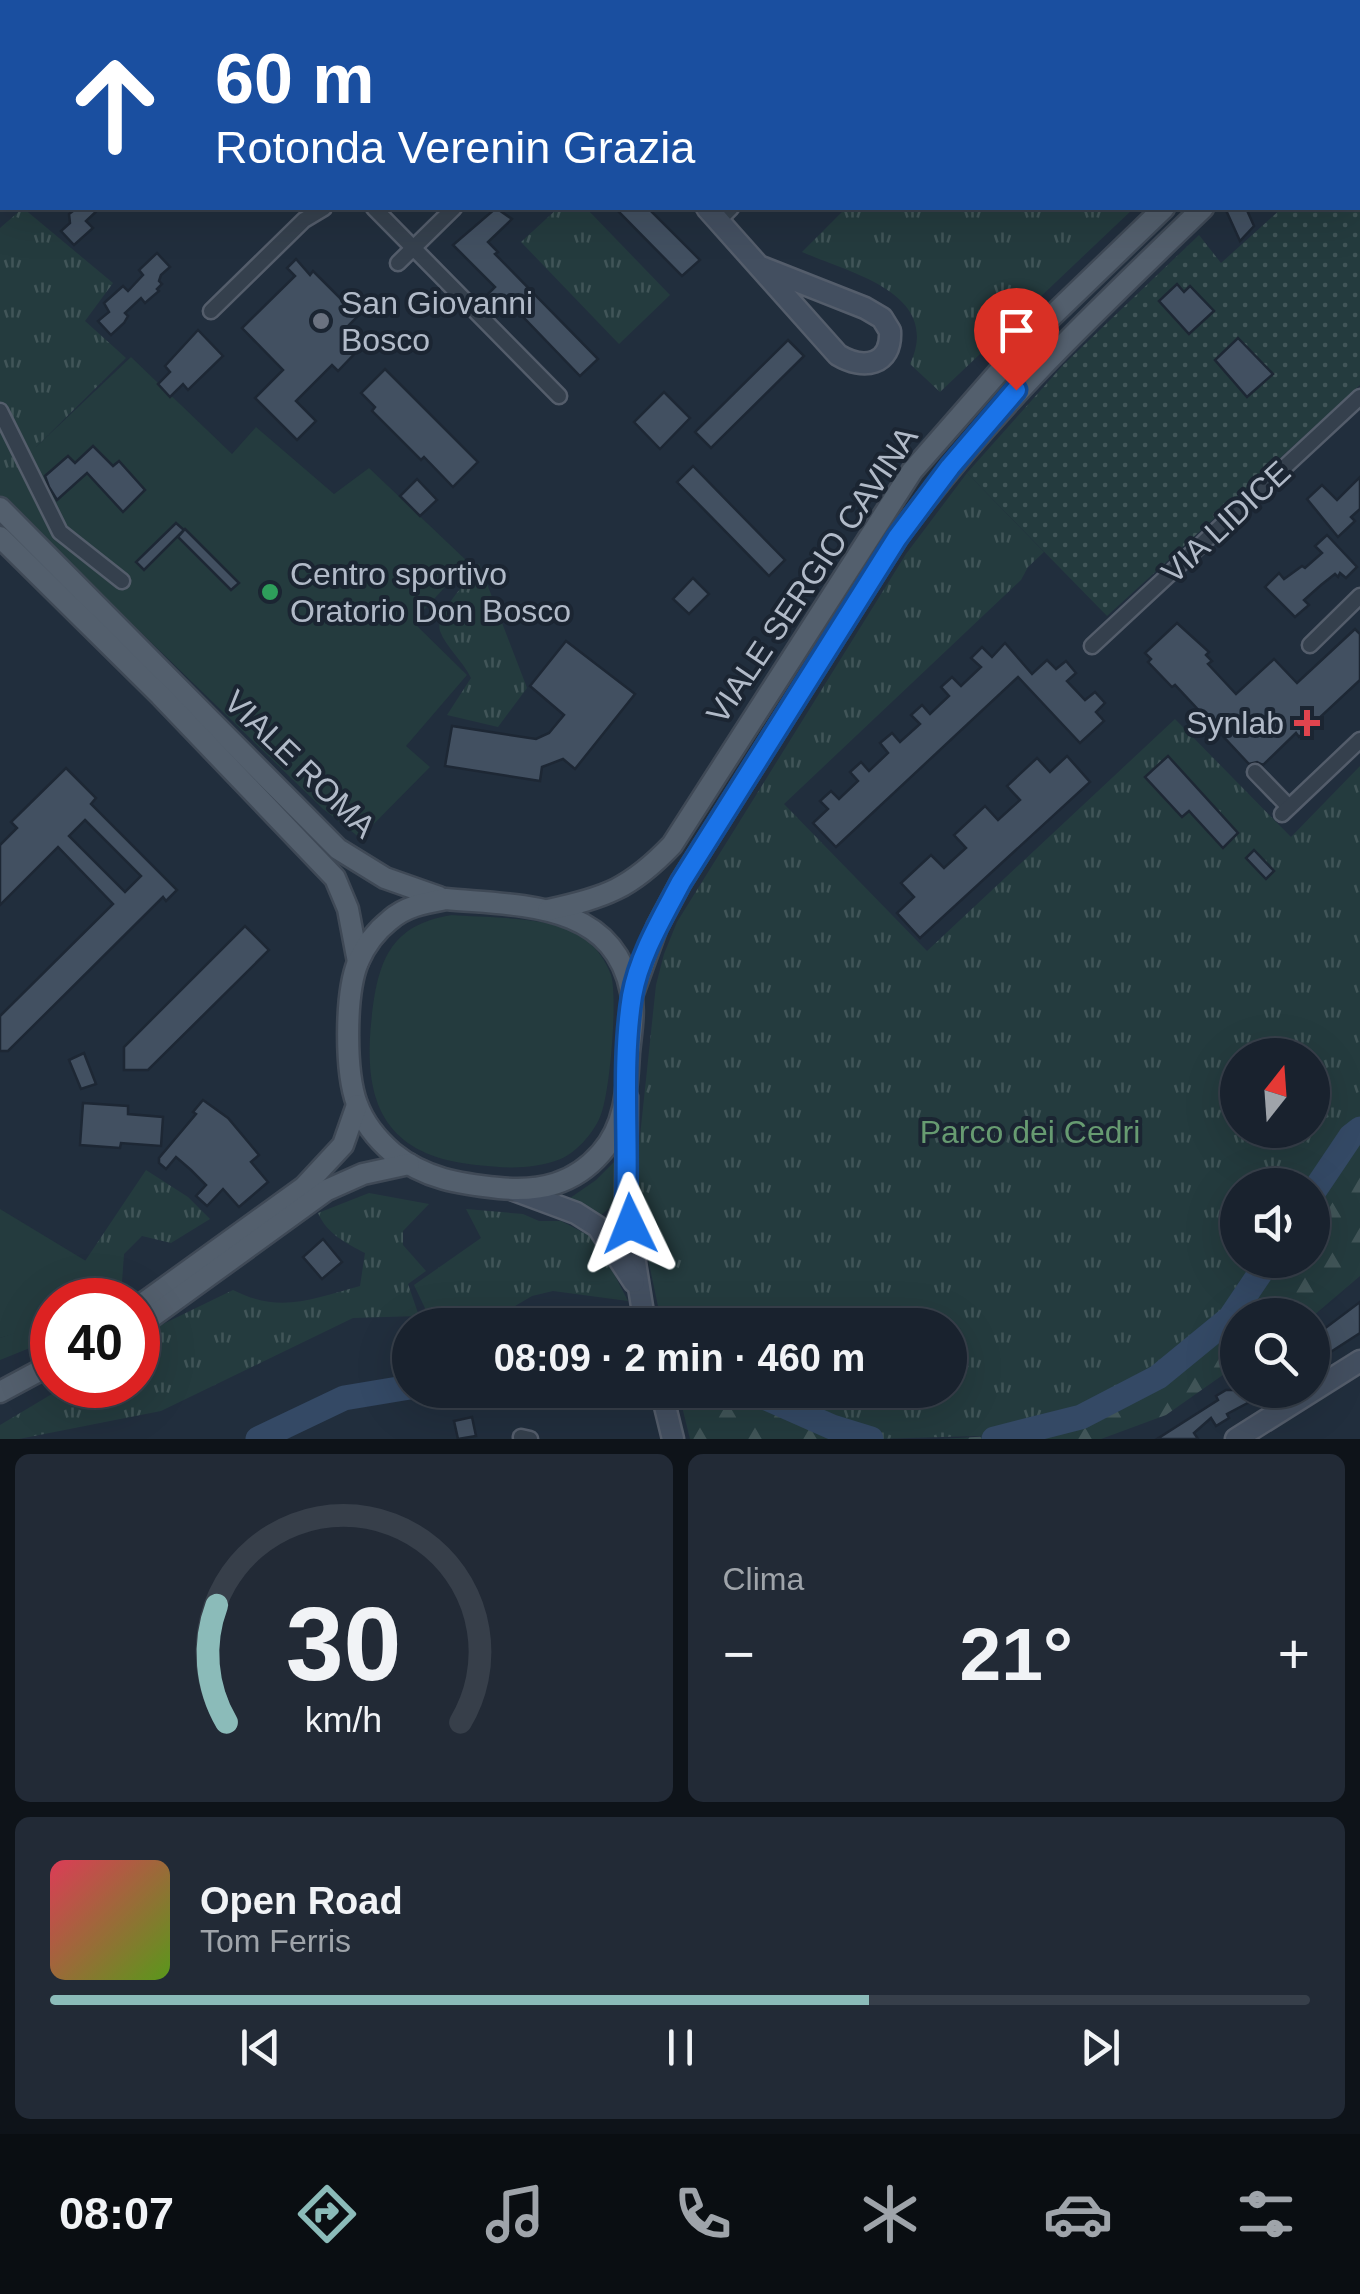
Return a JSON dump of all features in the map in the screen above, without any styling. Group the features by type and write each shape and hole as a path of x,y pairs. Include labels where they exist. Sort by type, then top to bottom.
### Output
{"main road":[{"name":"VIALE SERGIO CAVINA","path":"548,910 616,892 646,872 672,845 912,471 1024,343 1162,210"},
{"name":"VIALE SERGIO CAVINA","path":"632,996 657,927 681,882 908,523 1016,390 1201,210"},
{"name":"VIALE ROMA","path":"0,508 168,689 335,878 348,909 358,962"},
{"name":"VIALE ROMA","path":"0,537 338,849 385,878 446,899"},
{"path":"446,899 548,910 587,924 606,939 626,974 632,996 627,1090 620,1122 610,1143 596,1159 558,1184 514,1190 456,1183 409,1164 375,1134 358,1106 350,1062 353,978 368,943 392,918 421,904 446,899"},
{"path":"160,1290 304,1187 343,1145 358,1106"},
{"path":"160,1311 327,1190 363,1174 409,1164"},
{"path":"0,1392 30,1376"},
{"path":"0,1406 30,1390"}],"street":[{"path":"295,210 304,220"},
{"path":"210,311 304,220 321,210"},
{"path":"376,210 559,396"},
{"path":"398,263 452,210"},
{"path":"719,212 762,267 838,355 864,365 875,363 887,353 890,331 882,318 850,301 762,267"},
{"name":"VIA LIDICE","path":"1092,646 1360,397"},
{"path":"0,411 60,532 122,580"},
{"path":"1310,645 1360,596"},
{"path":"1255,772 1285,811 1360,740"},
{"path":"627,1090 626,1206 642,1308"},
{"path":"514,1190 576,1213 598,1226 638,1289"},
{"path":"1236,1439 1360,1362"},
{"path":"665,1408 673,1439"}],"green space":[{"path":"25,210 113,283 85,321 126,358 36,447 47,466 17,508 0,492 0,228"},
{"path":"556,210 588,210 670,295 619,344 521,242"},
{"path":"844,210 1132,210 940,392 910,364 917,340 914,320 903,303 866,278 802,252"},
{"path":"1280,210 1360,210 1360,385 1107,616 967,473 1063,365 1199,235 1221,263"},
{"name":"Centro sportivo Oratorio Don Bosco","path":"131,357 232,454 256,427 334,494 369,468 468,562 413,622 467,675 406,746 430,767 360,838 323,809 0,496 0,481"},
{"name":"Parco dei Cedri","path":"967,473 1044,552 1021,580 784,804 927,951 1175,719 1291,837 1360,766 1360,1131 1330,1174 1330,1168 1220,1168 1220,1278 1258,1278 1244,1298 1220,1298 1220,1326 1140,1386 1011,1435 876,1439 791,1408 967,1408 967,1308 658,1308 638,1211 638,1155 656,985 677,922 906,554"},
{"path":"479,563 527,688 498,727 447,715 471,678 443,637 440,624 447,606"},
{"path":"452,915 522,919 573,931 593,946 609,970 613,1024 604,1106 588,1136 558,1160 507,1167 446,1160 421,1151 402,1138 378,1103 370,1054 373,1003 382,967 399,939 412,928"},
{"path":"1360,1131 1360,1276 1330,1302 1330,1298 1243,1298 1257,1278 1330,1278 1330,1172"},
{"path":"617,1159 620,1204 600,1216 570,1198 596,1180"},
{"path":"146,1170 188,1197 210,1219 171,1243 142,1236 124,1254 122,1278 74,1278"},
{"path":"369,1193 429,1204 403,1231 403,1245 426,1271 408,1284 416,1308 392,1308 392,1317 353,1318 161,1411 19,1439 0,1439 0,1425 30,1407 160,1408 160,1326 233,1290 281,1303 360,1286 365,1253 332,1232 318,1213"},
{"path":"0,1209 86,1261 74,1278 30,1278 30,1328 0,1338"},
{"path":"466,1209 561,1221 596,1239 628,1301 553,1291 532,1296 512,1308 425,1308 414,1285 481,1238"},
{"path":"1220,1326 1220,1377 1166,1415 1101,1439 939,1439 1011,1435 1081,1417 1158,1377"},
{"path":"30,1328 30,1348 0,1360 0,1338"},
{"path":"682,1408 791,1408 876,1439 690,1439"}],"building":[{"path":"74,210 98,210 86,221 93,228 74,245 61,231 70,223 69,214"},
{"path":"494,210 512,219 488,242 498,252 495,254 598,359 580,376 502,295 488,308 481,301 495,287 453,245"},
{"path":"617,210 650,210 700,260 682,276"},
{"path":"1226,210 1247,210 1254,226 1240,241"},
{"path":"157,253 170,267 161,275 159,291 145,303 141,298 111,335 98,321 109,312 104,303 123,286 128,291 143,275 139,270"},
{"path":"296,259 358,316 347,327 361,347 338,371 332,365 296,401 316,421 297,440 255,398 283,370 242,328 295,276 287,268"},
{"path":"1177,284 1184,292 1190,286 1214,311 1189,334 1159,301"},
{"path":"198,330 223,356 188,390 183,384 170,397 158,384 170,372 165,366"},
{"path":"1238,338 1273,374 1247,397 1215,360"},
{"path":"788,340 804,356 711,448 695,432"},
{"path":"385,369 478,462 453,487 372,411 375,407 361,393"},
{"path":"664,392 690,418 660,449 634,422"},
{"path":"93,446 113,466 119,461 145,490 123,512 87,473 57,500 49,487 45,476 68,456 75,463"},
{"path":"693,466 785,560 769,576 677,482"},
{"path":"1360,477 1360,509 1351,517 1355,521 1338,537 1307,499 1322,485 1337,500"},
{"path":"417,479 437,500 420,516 400,496"},
{"path":"176,523 184,530 144,570 136,562"},
{"path":"185,529 239,583 231,590 178,537"},
{"path":"1327,535 1357,567 1346,578 1335,574 1321,585 1304,600 1309,605 1295,617 1265,587 1279,573 1284,579 1302,566 1305,568 1322,553 1315,546"},
{"path":"693,578 709,594 689,614 673,599"},
{"path":"1177,623 1209,652 1206,655 1212,661 1208,664 1236,694 1274,659 1297,683 1355,629 1360,634 1360,680 1263,765 1249,764 1175,685 1172,687 1148,662 1151,659 1145,653"},
{"path":"566,641 635,694 575,769 563,759 542,767 540,781 445,766 452,726 536,739 549,733 564,715 530,686"},
{"path":"1005,643 1032,674 1047,660 1056,669 1066,661 1076,673 1067,681 1085,700 1095,692 1105,703 1096,712 1104,721 1080,743 1018,677 836,847 813,823 828,809 820,801 831,791 839,799 858,781 850,772 861,762 869,771 888,753 880,743 892,733 900,742 920,724 911,715 922,705 930,714 949,696 941,687 952,677 961,686 981,667 971,658 982,647 992,657"},
{"path":"1067,756 1090,782 920,938 897,913 914,897 901,883 931,855 944,868 966,848 954,835 985,806 998,820 1020,800 1007,786 1037,758 1050,772"},
{"path":"1168,756 1238,833 1223,848 1189,811 1182,817 1145,777"},
{"path":"66,768 96,798 91,804 177,890 166,901 163,897 8,1051 0,1051 0,1016 113,904 58,847 0,905 0,845 17,828 11,822","holes":["85,820 141,876 125,892 69,836"]},
{"path":"1254,850 1274,871 1266,879 1246,858"},
{"path":"245,926 269,950 148,1070 124,1070 124,1047"},
{"path":"84,1053 96,1084 81,1089 69,1060"},
{"path":"203,1100 228,1118 259,1155 251,1162 268,1182 239,1207 223,1189 207,1206 196,1196 206,1185 191,1170 176,1157 166,1169 159,1163"},
{"path":"83,1103 128,1106 128,1114 163,1117 161,1146 80,1145"},
{"path":"323,1239 342,1262 322,1279 303,1257"},
{"path":"1360,1302 1360,1333 1330,1352 1330,1324"},
{"path":"1220,1394 1220,1408 1238,1408 1227,1414 1229,1418 1216,1426 1211,1418 1194,1433 1198,1439 1157,1439 1218,1400 1216,1396"},
{"path":"472,1417 476,1436 458,1439 454,1421"}],"waterway":[{"path":"1329,1168 1360,1129"},
{"path":"994,1439 1081,1417 1158,1377 1230,1318 1257,1278"},
{"path":"258,1439 344,1398 392,1390"},
{"path":"789,1408 871,1439"}],"place":[{"name":"San Giovanni Bosco","path":"321,321"},
{"name":"Centro sportivo Oratorio Don Bosco","path":"270,592"},
{"name":"Synlab","path":"1307,723"}],"route":[{"path":"630,1224 626,1206 627,1090 632,996 657,927 681,882 897,538 950,467 1016,390"}]}
